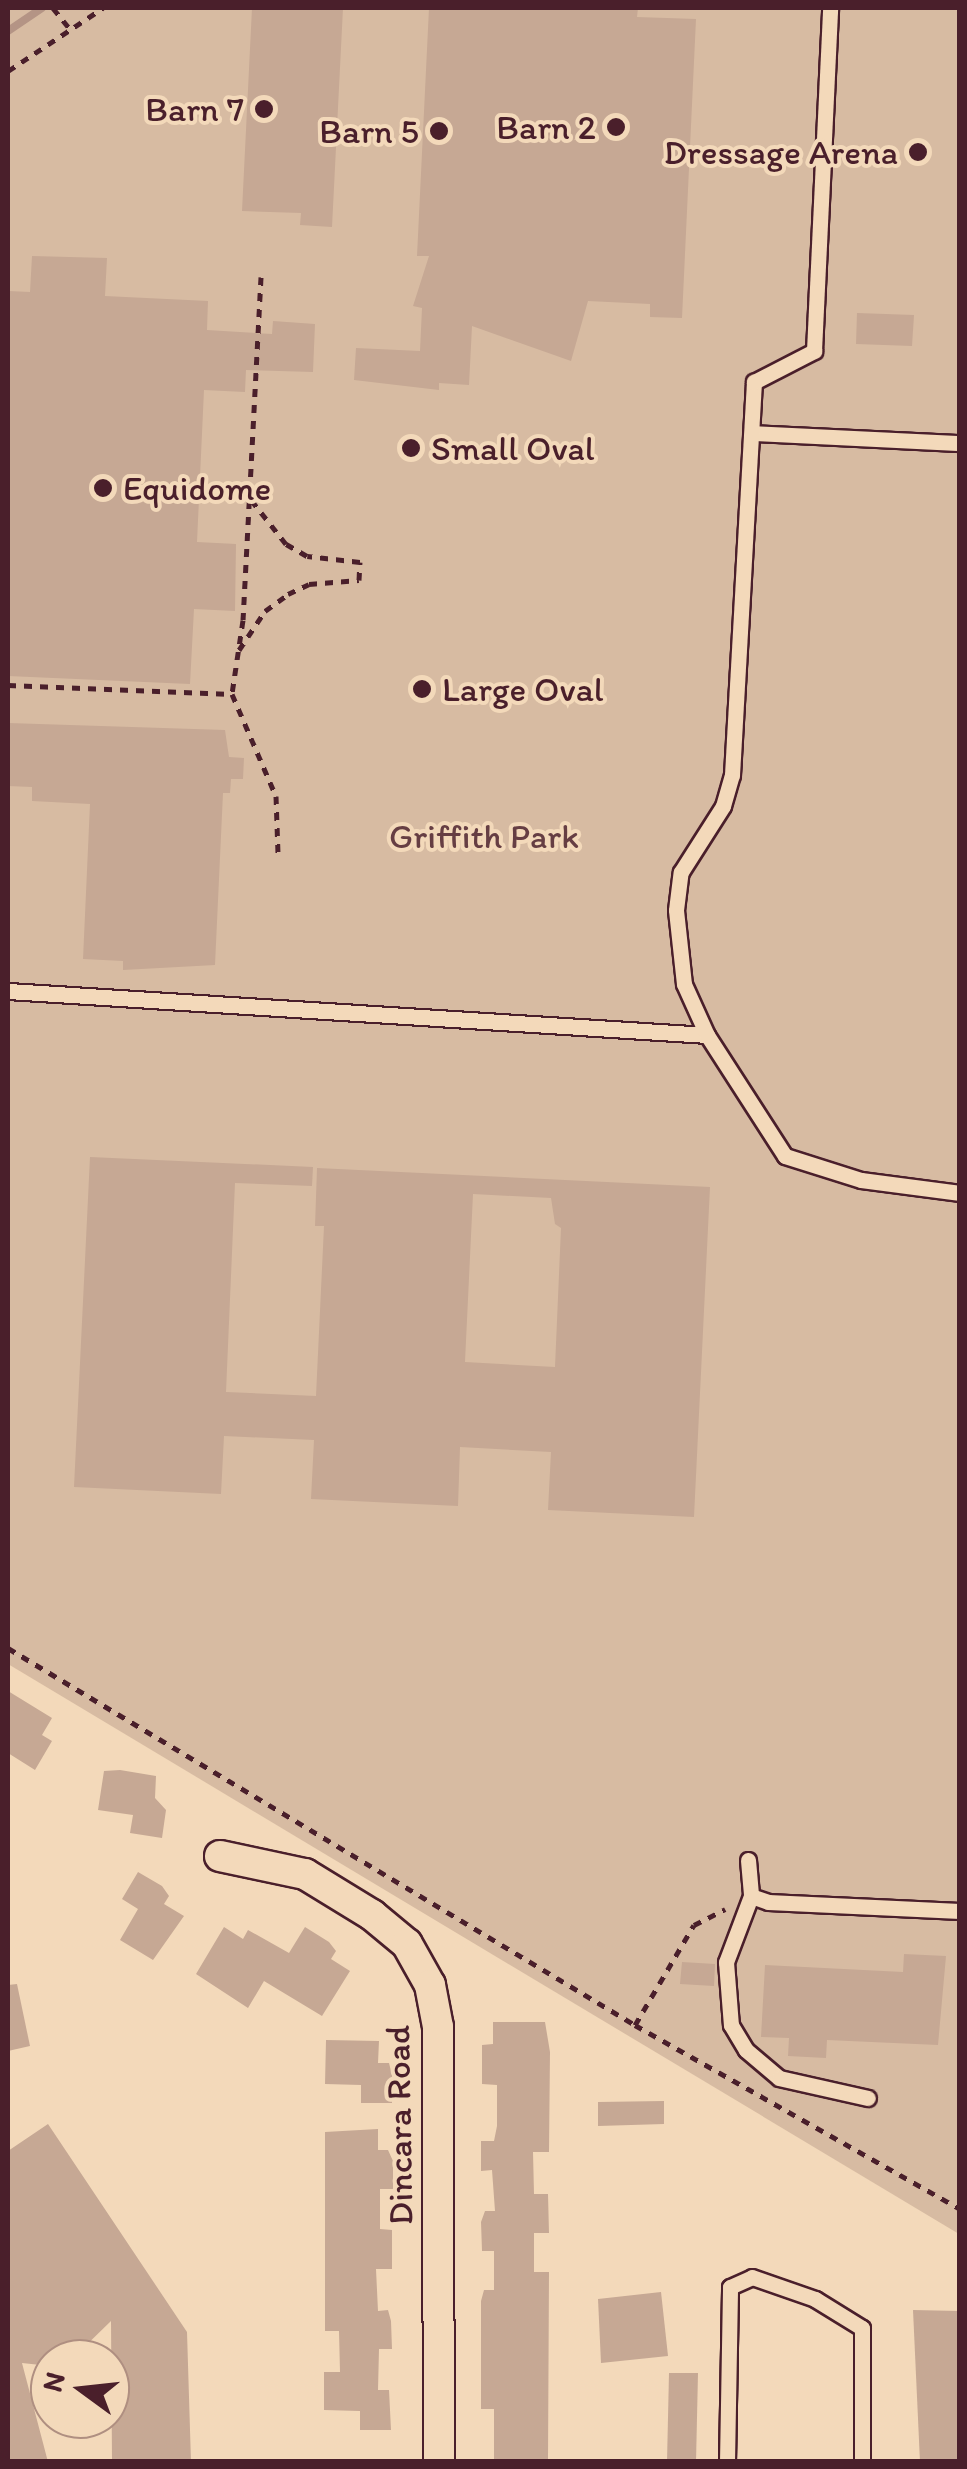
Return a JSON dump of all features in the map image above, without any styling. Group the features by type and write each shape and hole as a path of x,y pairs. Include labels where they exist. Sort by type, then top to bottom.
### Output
{"street":[{"name":"Dincara Road","path":"220,1856 305,1874 356,1905 406,1944 430,1985 438,2027 439,2462"}],"lane":[{"path":"830,8 814,350 754,382 732,774 723,806 681,872 676,910 684,984 707,1035 785,1156 861,1180 960,1192"},
{"path":"752,433 960,444"},
{"path":"8,991 707,1035"},
{"path":"748,1860 751,1896 726,1962 732,2025 746,2050 779,2078 868,2098"},
{"path":"751,1896 768,1902 960,1911"},
{"path":"727,2462 730,2287 752,2278 816,2299 862,2328 862,2462"}],"path":[{"path":"52,8 70,30"},
{"path":"8,71 103,8"},
{"path":"260,277 250,498 232,694 276,796 278,854"},
{"path":"235,657 265,611 309,584 358,580 360,562 306,556 286,544 250,498"},
{"path":"8,685 232,694"},
{"path":"8,1648 634,2026 960,2208"},
{"path":"634,2026 694,1924 751,1896"}],"green space":[{"name":"Griffith Park","path":"8,8 959,8 959,2234 8,1664"}],"building":[{"path":"252,8 343,8 332,227 300,225 301,213 242,211"},
{"path":"429,8 638,8 637,17 696,19 682,318 650,317 650,304 588,301 571,361 472,326 469,385 439,383 439,390 354,380 356,348 420,351 422,308 413,306 429,256 417,256"},
{"name":"Equidome","path":"32,256 107,258 105,296 208,301 207,330 272,334 273,321 315,324 313,372 246,370 245,392 204,390 197,542 236,544 235,611 194,609 190,684 8,676 8,291 30,292"},
{"path":"857,313 914,315 912,346 856,344"},
{"path":"8,723 225,730 229,757 244,758 243,779 231,779 230,793 223,793 215,965 123,970 123,961 83,959 90,804 32,801 32,787 8,786"},
{"path":"90,1157 313,1167 312,1186 235,1183 226,1392 316,1396 324,1226 315,1226 317,1168 710,1187 694,1517 548,1510 551,1452 460,1447 458,1506 311,1499 314,1440 224,1436 221,1494 74,1487","holes":["473,1194 551,1198 555,1224 561,1228 555,1367 465,1362"]},
{"path":"8,1691 52,1718 42,1735 52,1741 35,1770 8,1753"},
{"path":"104,1771 156,1776 155,1798 166,1810 162,1838 130,1833 133,1815 98,1810"},
{"path":"138,1872 162,1886 169,1896 164,1904 184,1916 153,1960 120,1940 138,1909 122,1899"},
{"path":"224,1927 243,1939 248,1930 289,1953 305,1927 329,1942 336,1951 331,1959 350,1971 322,2016 264,1981 248,2008 196,1974"},
{"path":"904,1954 946,1956 938,2045 827,2040 826,2058 788,2056 789,2038 761,2037 765,1965 903,1972"},
{"path":"682,1962 715,1964 714,1986 680,1984"},
{"path":"17,1984 30,2046 8,2051 8,1985"},
{"path":"493,2022 545,2022 550,2052 549,2152 533,2152 534,2194 548,2194 549,2233 534,2233 534,2272 549,2272 548,2462 494,2462 494,2409 481,2409 481,2301 484,2290 494,2290 494,2251 482,2251 481,2222 485,2211 495,2211 492,2170 481,2171 481,2141 494,2141 497,2126 497,2085 482,2084 482,2045 493,2044"},
{"path":"326,2040 379,2041 378,2063 389,2063 392,2075 392,2103 361,2103 361,2085 325,2084"},
{"path":"664,2101 664,2124 598,2126 598,2102"},
{"path":"48,2124 187,2332 191,2462 112,2462 112,2439 130,2439 130,2339 111,2339 111,2321 93,2339 30,2339 30,2364 22,2363 30,2393 30,2439 42,2439 48,2462 8,2462 8,2151"},
{"path":"378,2129 378,2150 388,2150 393,2161 393,2189 380,2189 380,2229 392,2230 392,2269 376,2269 378,2311 388,2310 391,2321 392,2349 379,2349 378,2390 389,2390 391,2430 360,2430 360,2411 324,2410 324,2372 340,2372 339,2331 325,2331 325,2132"},
{"path":"661,2292 668,2356 601,2363 598,2299"},
{"path":"913,2310 960,2311 960,2462 920,2462"},
{"path":"669,2373 698,2373 696,2462 667,2462"}],"waterway":[{"path":"8,31 42,8"}],"place":[{"name":"Barn 7","path":"264,109"},
{"name":"Barn 2","path":"616,127"},
{"name":"Barn 5","path":"439,131"},
{"name":"Dressage Arena","path":"918,152"},
{"name":"Small Oval","path":"411,448"},
{"name":"Equidome","path":"103,488"},
{"name":"Large Oval","path":"422,689"}]}
